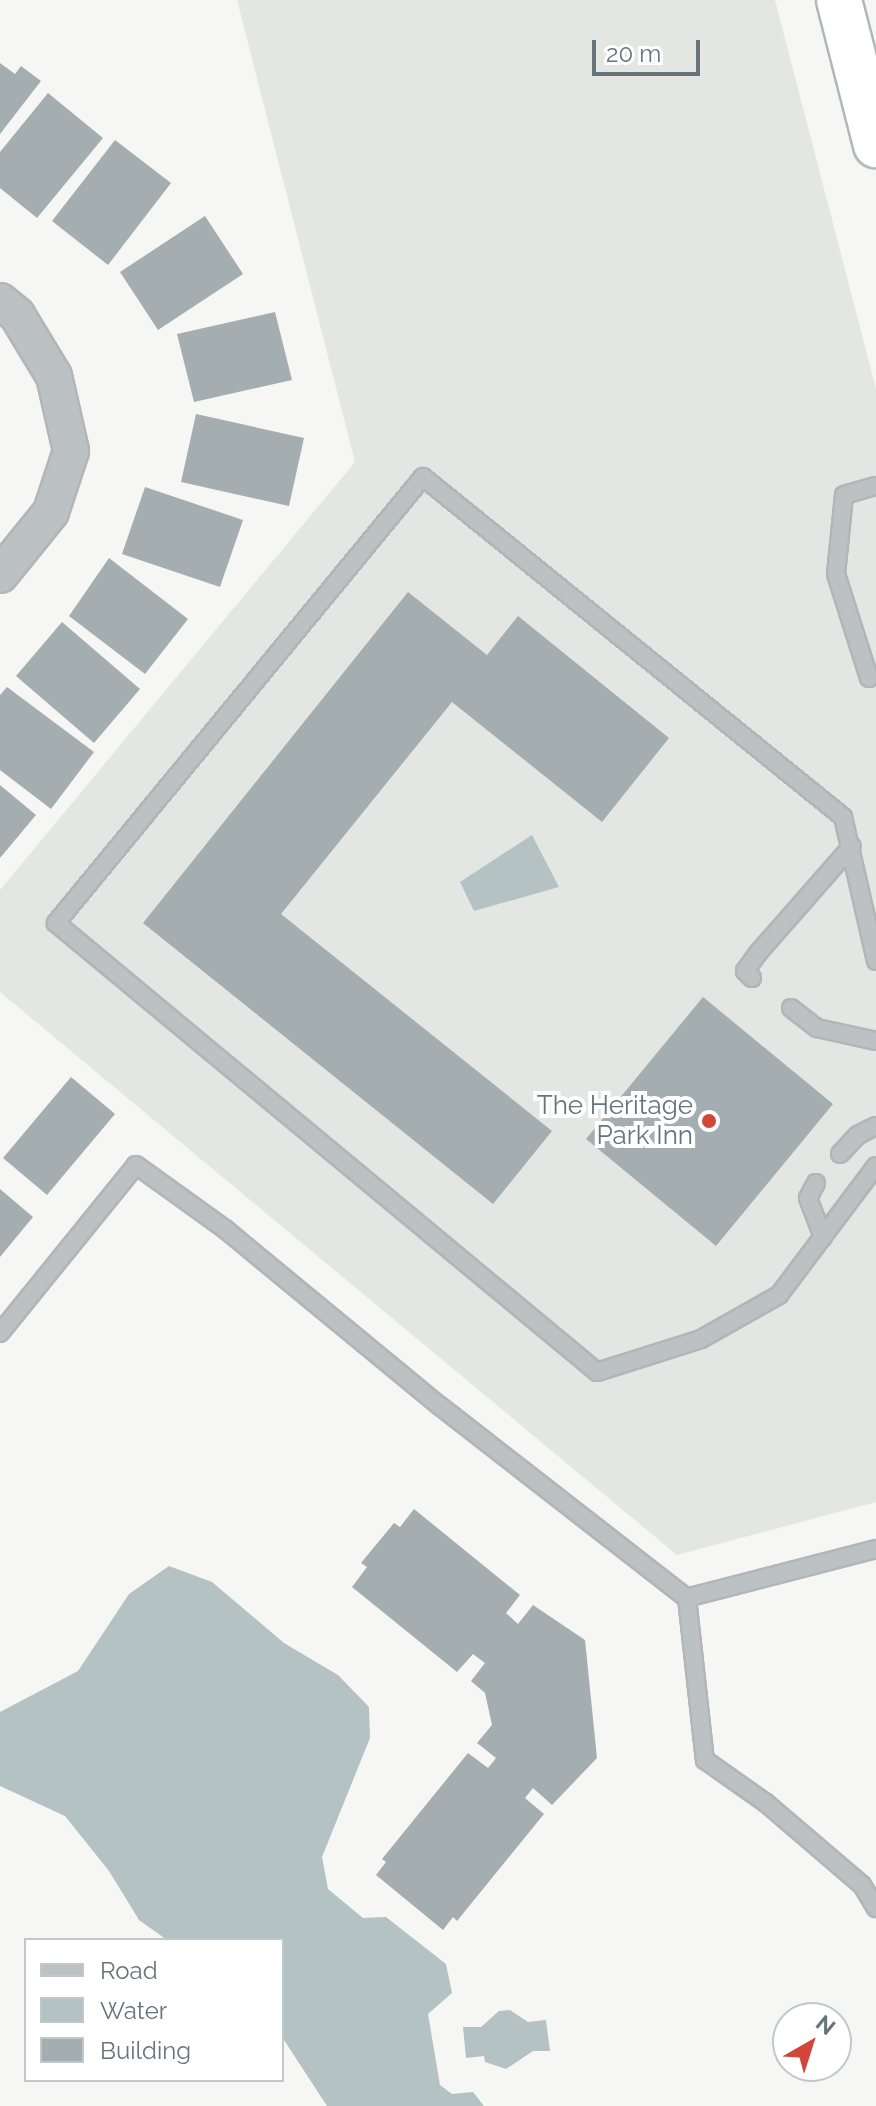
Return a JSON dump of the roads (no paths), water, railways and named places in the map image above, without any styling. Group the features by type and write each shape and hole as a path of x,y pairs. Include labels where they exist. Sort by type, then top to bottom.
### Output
{"highway":[{"path":"839,0 876,145"}],"street":[{"path":"0,301 17,315 54,376 71,451 51,512 0,575"}],"lane":[{"path":"876,961 843,817 423,477 56,923 597,1372 701,1339 779,1295 876,1166"},
{"path":"869,678 836,574 844,495 876,486"},
{"path":"752,978 745,971 758,953 852,846"},
{"path":"791,1008 817,1028 876,1041"},
{"path":"840,1154 858,1135 876,1126"},
{"path":"0,1333 136,1165 225,1229 440,1406 687,1598 705,1760 766,1803 850,1875 876,1908"},
{"path":"816,1183 808,1198 823,1237"},
{"path":"687,1598 876,1549"}],"water":[{"path":"532,835 559,887 474,911 460,882"},
{"path":"169,1566 212,1582 284,1643 338,1675 369,1707 370,1738 322,1857 328,1889 363,1918 386,1917 446,1964 452,1993 428,2014 440,2085 452,2094 473,2092 484,2106 327,2106 284,2040 284,1938 164,1938 139,1920 109,1871 65,1816 0,1786 0,1712 78,1671 129,1594"},
{"path":"510,2010 528,2022 546,2020 550,2051 533,2051 506,2069 485,2062 484,2056 466,2058 463,2027 481,2027 499,2011"}],"place":[{"name":"The Heritage Park Inn","path":"709,1121"}]}
